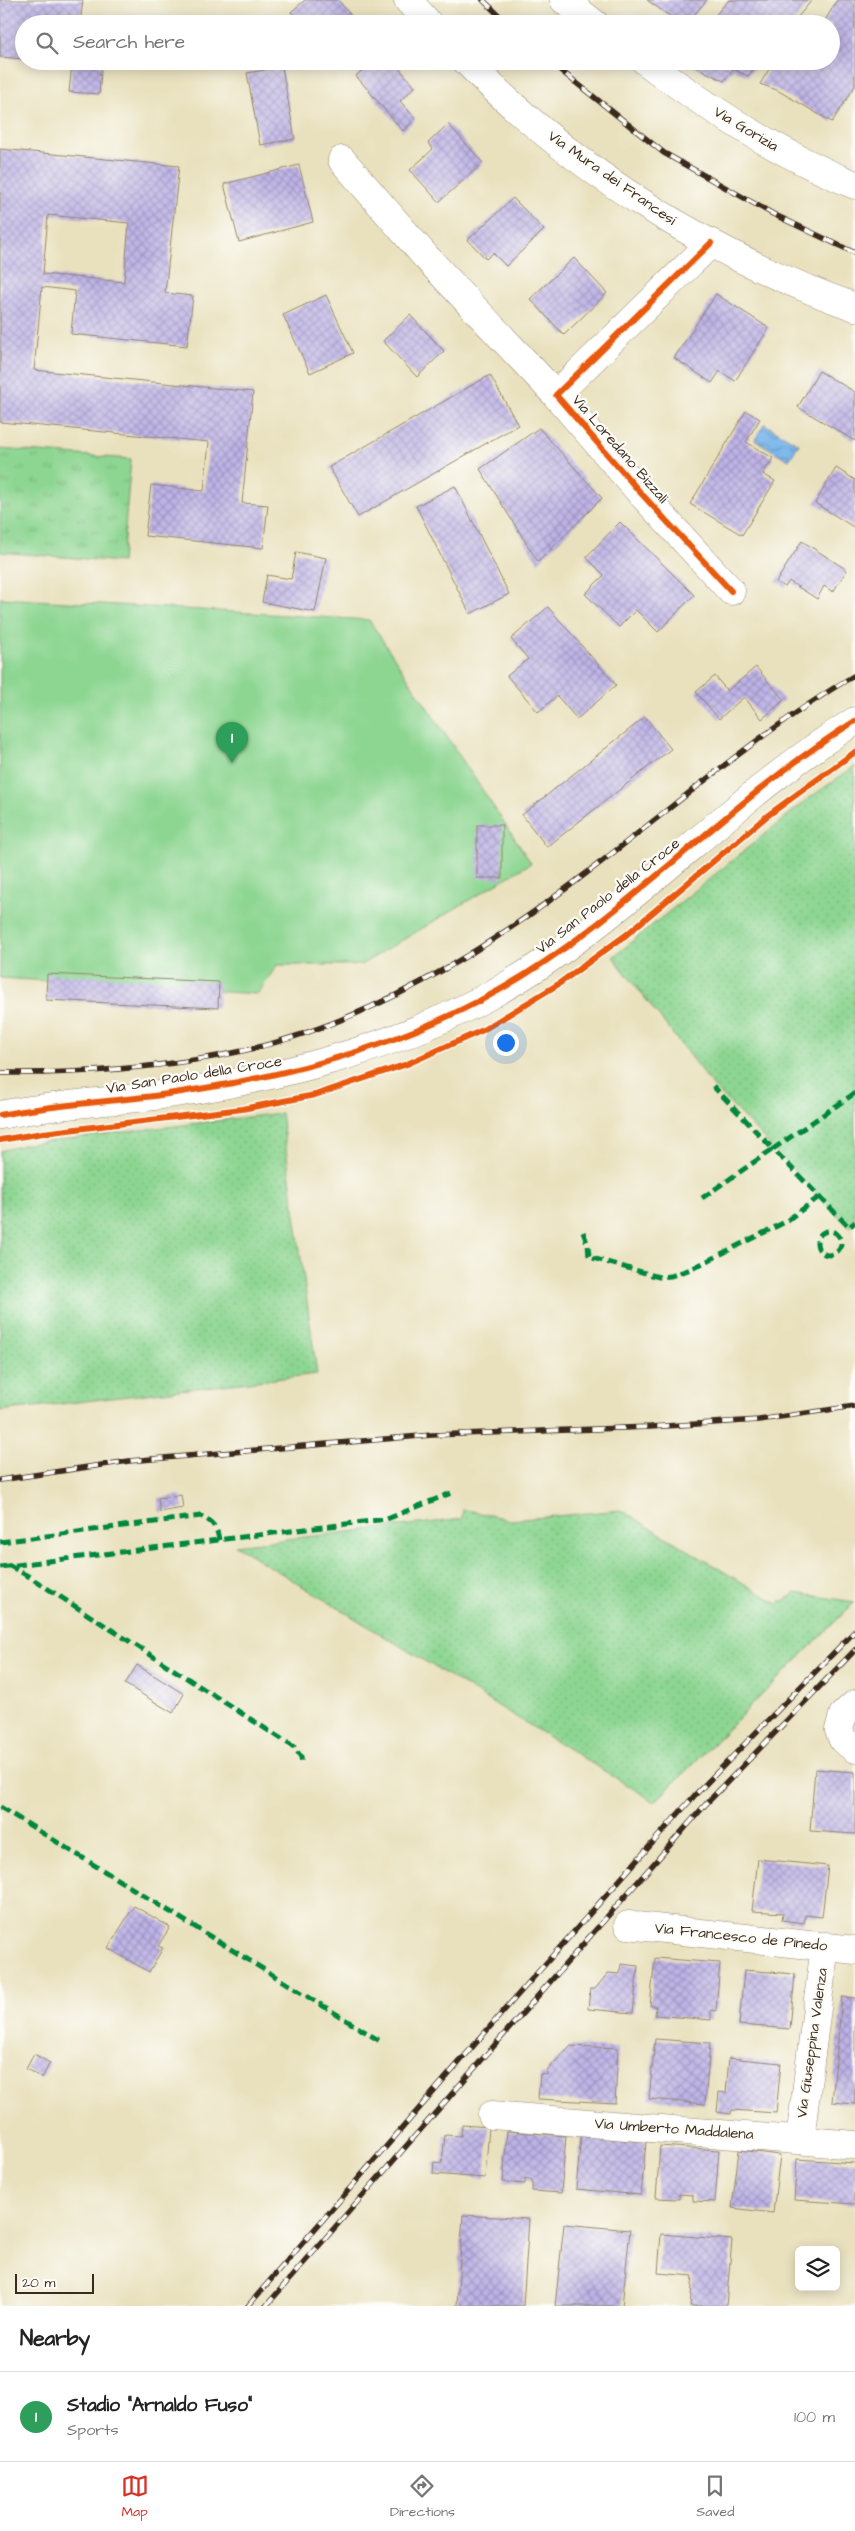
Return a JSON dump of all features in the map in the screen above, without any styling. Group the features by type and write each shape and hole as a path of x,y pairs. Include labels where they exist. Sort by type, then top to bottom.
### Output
{"street":[{"path":"408,0 421,15"},
{"path":"564,0 583,15"},
{"name":"Via Mura dei Francesi","path":"476,70 530,119 640,201 711,243 812,292 855,307"},
{"name":"Via Gorizia","path":"658,70 713,109 764,141 812,167 855,185"},
{"name":"Via Loredano Bizzali","path":"342,160 426,257 556,395 639,491 731,591"},
{"name":"Via Loredano Bizzali","path":"556,395 711,243"},
{"name":"Via San Paolo della Croce","path":"0,1115 256,1080 341,1059 442,1020 503,988 584,934 780,775 855,721"},
{"path":"848,1742 840,1721 855,1704"},
{"name":"Via Francesco de Pinedo","path":"628,1925 855,1950"},
{"name":"Via Giuseppina Valenza","path":"800,2139 825,1946"},
{"name":"Via Umberto Maddalena","path":"492,2115 855,2145"}],"green space":[{"path":"0,449 131,459 122,562 0,552"},
{"path":"0,598 369,620 531,863 361,965 277,965 258,994 0,978"},
{"path":"855,766 855,1222 849,1227 713,1086 613,957 808,799"},
{"path":"281,1113 317,1374 0,1411 0,1151 27,1144"},
{"path":"463,1509 511,1520 621,1510 778,1604 796,1593 855,1602 655,1802 235,1545 462,1519"}],"water":[{"path":"764,424 799,444 789,460 755,440"}],"building":[{"path":"0,0 83,0 81,15 15,15 15,58 0,57"},
{"path":"305,0 338,0 350,15 293,15 291,12"},
{"path":"647,0 707,0 694,15 668,15"},
{"path":"729,0 812,0 800,15 715,15"},
{"path":"837,0 855,0 855,86 832,122 777,90 760,84 769,70 840,70 840,15 828,15"},
{"path":"71,70 101,70 99,94 69,92"},
{"path":"264,70 283,70 295,139 260,145 247,73"},
{"path":"363,70 401,70 415,87 400,101 416,119 403,131 356,76"},
{"path":"702,70 732,70 724,81"},
{"path":"735,70 753,70 748,76"},
{"path":"448,124 483,163 439,202 410,170 433,149 428,143"},
{"path":"0,149 179,166 165,293 193,296 187,346 71,334 75,291 42,287 34,370 253,392 242,503 268,505 263,548 145,536 151,485 204,491 209,442 0,422","holes":["48,215 129,223 124,282 43,274"]},
{"path":"299,165 313,222 239,242 224,184"},
{"path":"513,198 544,230 506,266 493,253 486,259 468,240"},
{"path":"574,258 607,293 564,335 530,299"},
{"path":"716,294 769,328 735,381 720,371 712,383 674,358"},
{"path":"326,295 353,353 310,373 283,315"},
{"path":"410,315 444,351 417,377 383,341"},
{"path":"819,371 855,392 855,441 798,407"},
{"path":"490,375 518,425 358,517 329,467"},
{"path":"746,411 760,419 746,442 773,458 763,474 775,481 742,535 690,504"},
{"path":"539,428 602,498 538,562 480,469"},
{"path":"836,468 855,480 855,528 815,503"},
{"path":"455,486 509,594 470,614 416,506"},
{"path":"620,522 694,595 658,632 636,610 619,627 585,594 604,575 586,557"},
{"path":"802,541 847,570 833,592 824,586 817,599 789,581 785,587 776,582"},
{"path":"296,552 326,558 315,612 262,602 267,575 291,579"},
{"path":"548,607 616,685 577,719 557,696 538,712 507,676 528,659 511,639"},
{"path":"756,667 784,700 762,719 744,697 719,719 696,692 715,676 727,691"},
{"path":"645,717 671,749 547,847 522,815"},
{"path":"477,825 502,825 502,878 477,878"},
{"path":"47,974 219,982 218,1008 46,1000"},
{"path":"181,1495 183,1508 160,1512 158,1498"},
{"path":"137,1665 184,1694 173,1713 125,1684"},
{"path":"815,1769 855,1772 855,1834 810,1831"},
{"path":"758,1859 828,1866 822,1917 805,1915 804,1923 782,1920 783,1913 752,1911"},
{"path":"134,1906 170,1927 158,1946 163,1948 149,1972 108,1948"},
{"path":"655,1958 720,1963 716,2011 711,2010 711,2020 655,2015 656,2006 650,2006"},
{"path":"621,1964 638,1966 633,2013 588,2009 590,1989 595,1989 608,1973 620,1974"},
{"path":"744,1970 795,1974 790,2029 739,2025"},
{"path":"842,1997 855,1998 855,2104 832,2102"},
{"path":"655,2039 710,2043 705,2104 649,2099"},
{"path":"570,2046 618,2048 615,2103 538,2099 540,2074 547,2075 547,2070"},
{"path":"34,2054 50,2063 42,2078 26,2069"},
{"path":"729,2058 781,2063 776,2113 732,2110 731,2114 717,2112 719,2092 726,2093"},
{"path":"462,2125 489,2127 485,2178 433,2174 434,2162 442,2163 445,2135 461,2136"},
{"path":"507,2131 566,2136 561,2193 532,2191 532,2180 525,2179 525,2184 503,2182"},
{"path":"581,2136 646,2142 641,2195 576,2189"},
{"path":"660,2146 719,2150 715,2202 693,2201 693,2195 679,2194 679,2199 656,2198"},
{"path":"739,2150 780,2155 773,2213 732,2208"},
{"path":"797,2159 855,2163 855,2204 794,2200"},
{"path":"463,2215 529,2219 523,2306 457,2306"},
{"path":"564,2224 630,2230 622,2306 555,2306"},
{"path":"661,2234 732,2240 726,2306 690,2306 693,2276 658,2273"}],"railway":[{"path":"483,0 499,15"},
{"path":"560,70 664,153 773,214 855,253"},
{"path":"0,1073 55,1073 109,1070 218,1056 271,1044 322,1027 372,1006 421,982 514,926 558,895 757,741 821,696 855,675"},
{"path":"0,1480 129,1461 432,1435 650,1427 759,1420 855,1406"},
{"path":"248,2306 508,2006 695,1795 855,1631"},
{"path":"266,2306 706,1804 855,1650"}],"marked path":[{"path":"702,1198 773,1149 713,1086"},
{"path":"855,1093 773,1149 849,1227 855,1222"},
{"path":"583,1232 588,1245 589,1257 659,1277 671,1276 691,1269 785,1222 819,1197"},
{"path":"829,1231 838,1234 841,1243 838,1252 829,1255 820,1252 817,1243 820,1234 829,1231"},
{"path":"0,1567 387,1519 451,1493"},
{"path":"0,1542 201,1516 213,1525 219,1540"},
{"path":"8,1565 294,1747 301,1757 302,1765"},
{"path":"0,1807 380,2041"}],"cycle path":[{"path":"711,243 556,395 639,491 731,591"},
{"path":"0,1115 58,1106 154,1096 281,1073 364,1050 444,1018 483,999 533,969 581,936 627,901 761,789 807,753 855,721"},
{"path":"0,1140 242,1109 315,1095 407,1064 483,1030 557,985 626,935 767,816 855,752"}],"place":[{"name":"Stadio \"Arnaldo Fuso\"","path":"232,763"}]}
